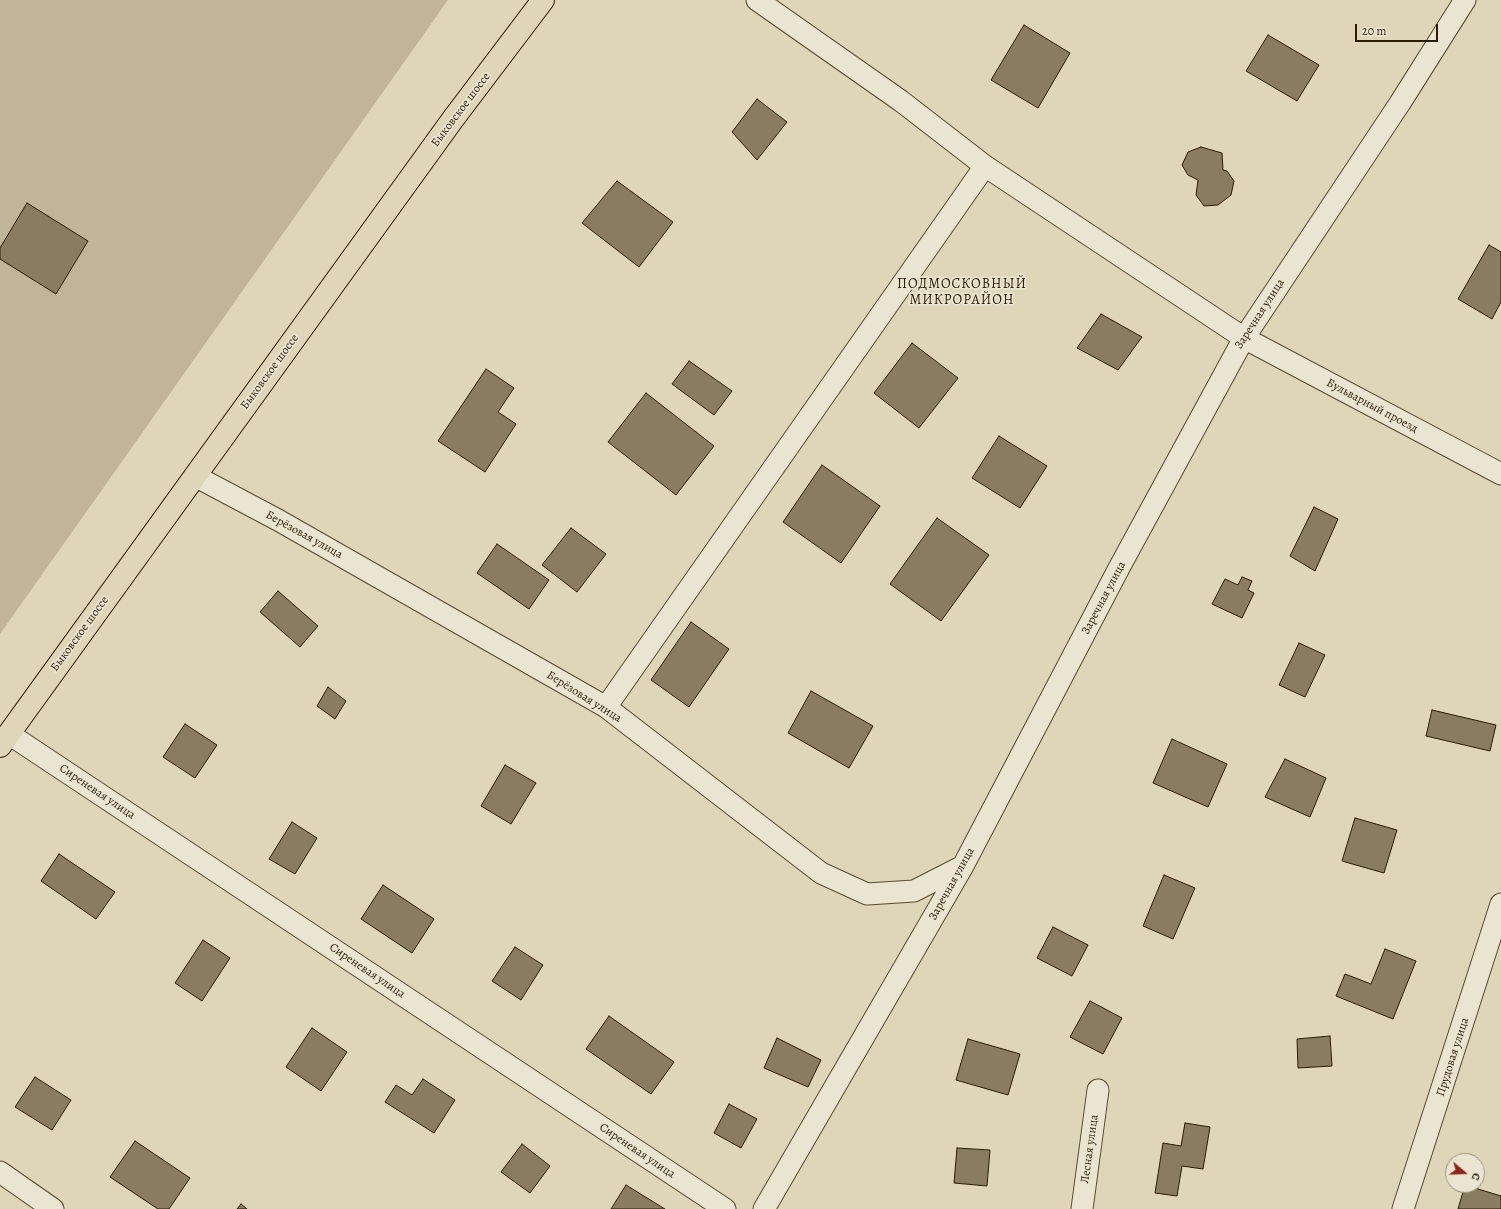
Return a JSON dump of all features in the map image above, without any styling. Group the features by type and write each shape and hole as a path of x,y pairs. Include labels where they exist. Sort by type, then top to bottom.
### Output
{"main road":[{"name":"Быковское шоссе","path":"4,740 453,119 543,0"}],"street":[{"name":"Бульварный проезд","path":"757,0 901,101 985,166 1244,338 1501,474"},
{"name":"Заречная улица","path":"764,1209 963,866 1116,575 1244,338 1400,103 1465,0"},
{"path":"606,707 985,166"},
{"name":"Берёзовая улица","path":"195,476 284,524 606,707 821,874 867,894 914,891 963,866"},
{"name":"Сиреневая улица","path":"4,740 725,1209"},
{"name":"Прудовая улица","path":"1403,1209 1501,904"},
{"name":"Лесная улица","path":"1082,1209 1098,1090"},
{"path":"0,1172 52,1209"}],"shaded area":[{"path":"0,0 448,0 0,634"}],"building":[{"path":"1024,25 1070,53 1038,108 991,80"},
{"path":"1268,35 1319,65 1297,101 1246,71"},
{"path":"757,99 787,122 757,160 732,132"},
{"path":"1201,147 1222,153 1223,170 1227,171 1234,181 1231,195 1218,205 1204,206 1196,195 1198,180 1188,175 1182,165 1188,152"},
{"path":"617,181 673,222 639,267 582,223"},
{"path":"27,203 88,241 56,294 0,259 0,248"},
{"path":"1489,245 1501,252 1501,302 1492,319 1458,299"},
{"path":"1101,314 1142,337 1118,370 1077,348"},
{"path":"912,343 958,378 919,428 874,393"},
{"path":"689,361 732,391 714,415 672,384"},
{"path":"486,369 514,388 498,412 516,424 485,472 438,441"},
{"path":"646,393 714,446 676,495 608,442"},
{"path":"999,436 1047,466 1020,508 972,478"},
{"path":"822,465 880,506 841,563 783,522"},
{"path":"1314,507 1338,519 1315,571 1290,556"},
{"path":"937,518 989,555 941,621 890,584"},
{"path":"571,528 606,554 577,592 542,565"},
{"path":"497,544 549,580 529,609 477,573"},
{"path":"1242,577 1252,581 1248,590 1254,593 1242,618 1212,604 1225,579 1238,585"},
{"path":"278,591 318,626 300,647 260,612"},
{"path":"691,622 729,649 689,707 651,680"},
{"path":"1299,643 1325,655 1305,697 1279,685"},
{"path":"328,687 346,701 335,719 317,706"},
{"path":"811,691 873,726 849,768 788,733"},
{"path":"1432,710 1496,725 1490,751 1426,736"},
{"path":"185,724 217,745 195,778 163,757"},
{"path":"1172,739 1227,764 1208,807 1153,783"},
{"path":"1285,759 1326,778 1310,817 1265,797"},
{"path":"505,765 536,783 511,824 481,806"},
{"path":"1355,818 1397,830 1384,873 1342,861"},
{"path":"292,822 317,838 295,874 269,859"},
{"path":"59,854 115,892 96,919 41,881"},
{"path":"1164,875 1195,888 1173,939 1143,926"},
{"path":"383,885 434,919 412,953 361,919"},
{"path":"1053,927 1088,945 1072,976 1037,958"},
{"path":"203,940 230,958 202,1001 175,983"},
{"path":"515,947 543,965 521,1000 492,981"},
{"path":"1385,949 1416,961 1393,1019 1336,996 1345,974 1371,984"},
{"path":"1090,1001 1122,1018 1103,1054 1070,1037"},
{"path":"609,1016 674,1062 651,1094 586,1049"},
{"path":"312,1028 347,1052 321,1091 286,1067"},
{"path":"1330,1036 1332,1066 1298,1068 1297,1039"},
{"path":"777,1038 821,1060 808,1087 764,1068"},
{"path":"968,1039 1020,1054 1008,1095 956,1080"},
{"path":"35,1077 71,1100 52,1130 15,1107"},
{"path":"423,1079 455,1100 434,1133 385,1102 396,1085 412,1095"},
{"path":"729,1104 757,1119 741,1148 714,1133"},
{"path":"1185,1123 1210,1127 1203,1169 1182,1166 1177,1196 1155,1193 1163,1143 1181,1146"},
{"path":"135,1141 190,1178 169,1209 158,1209 110,1177"},
{"path":"522,1144 550,1166 530,1193 501,1172"},
{"path":"957,1148 990,1150 987,1186 954,1183"},
{"path":"626,1185 665,1209 611,1209"},
{"path":"1485,1191 1501,1196 1501,1209 1458,1209 1463,1193 1485,1193"},
{"path":"241,1204 247,1209 237,1209"}],"district":[{"name":"ПОДМОСКОВНЫЙ МИКРОРАЙОН","path":"962,294"}]}
